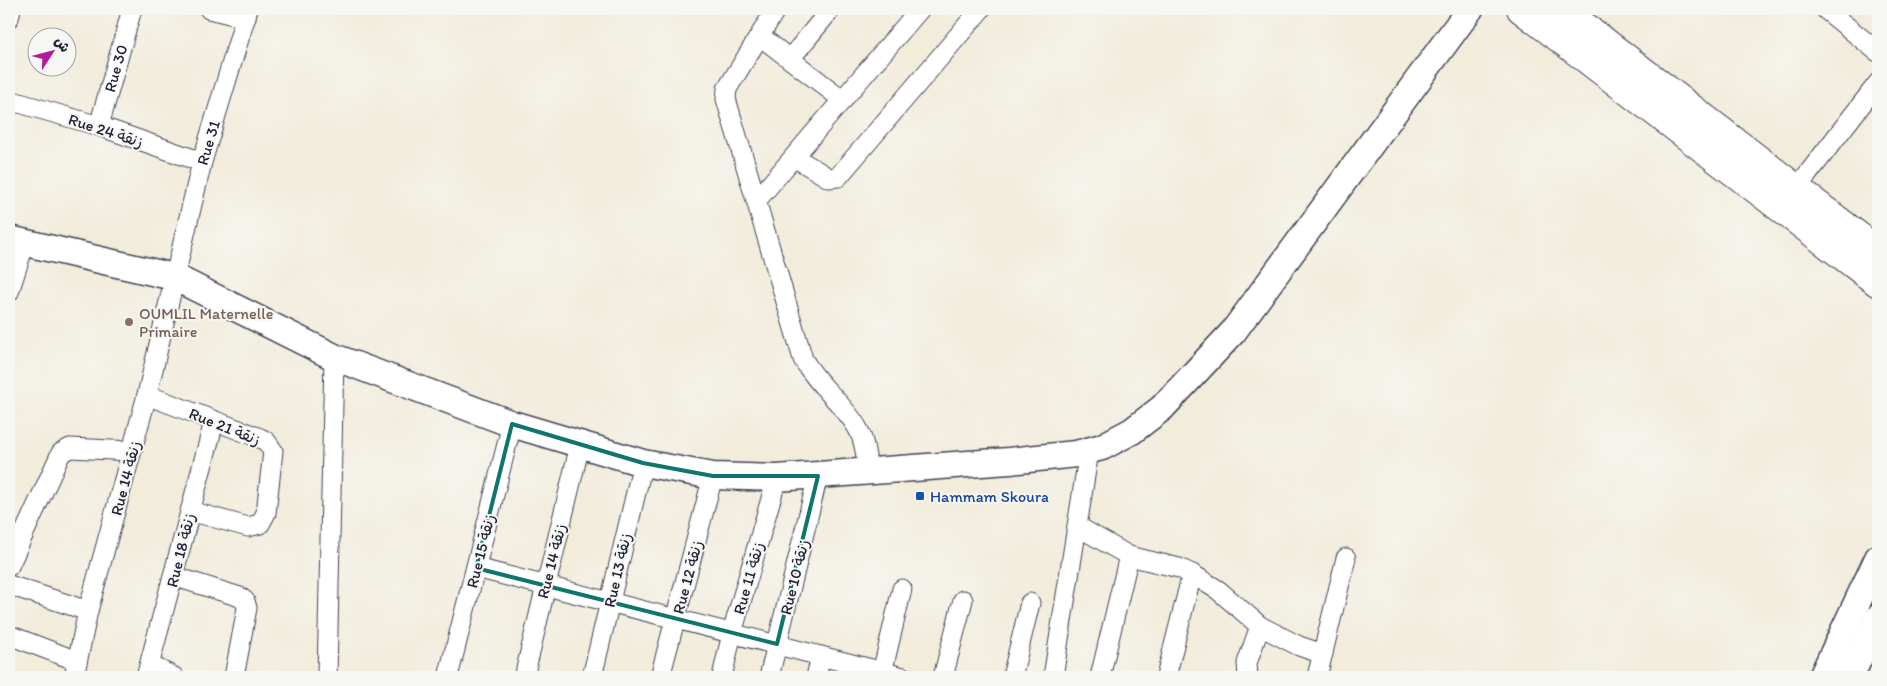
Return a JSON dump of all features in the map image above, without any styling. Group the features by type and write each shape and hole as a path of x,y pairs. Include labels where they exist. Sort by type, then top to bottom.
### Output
{"main road":[{"path":"1520,9 1878,283"},
{"path":"1562,9 1878,251"}],"street":[{"path":"9,18 11,9"},
{"name":"Rue 30","path":"98,126 132,9"},
{"path":"209,9 247,13"},
{"path":"776,9 727,89 726,99 803,359 810,372 857,427 864,446 868,472"},
{"path":"790,59 831,9"},
{"path":"757,200 920,9"},
{"path":"794,156 828,178 838,177 981,9"},
{"path":"9,292 17,241 174,277 334,356 512,424 642,464 713,476 777,478 818,476 1009,461 1089,452 1132,431 1162,408 1233,332 1470,9"},
{"path":"1825,9 1878,52"},
{"name":"Rue 31","path":"174,277 202,162 247,13"},
{"path":"760,36 843,100"},
{"path":"1797,188 1878,83"},
{"name":"Rue 24 زنقة","path":"9,100 98,126 202,162"},
{"name":"Rue 14 زنقة","path":"76,669 88,612 147,395 174,277"},
{"path":"327,677 334,356"},
{"name":"Rue 21 زنقة","path":"147,395 260,438 273,451 266,513 260,524 248,527 190,511"},
{"name":"Rue 18 زنقة","path":"148,671 214,422"},
{"name":"Rue 15 زنقة","path":"448,677 512,424"},
{"name":"Rue 14 زنقة","path":"524,677 580,445"},
{"path":"9,566 61,453 70,448 132,451"},
{"path":"1053,677 1089,452"},
{"name":"Rue 13 زنقة","path":"592,677 642,464"},
{"name":"Rue 12 زنقة","path":"660,677 713,476"},
{"name":"Rue 10 زنقة","path":"769,677 818,476"},
{"name":"Rue 11 زنقة","path":"722,677 732,633 777,478"},
{"path":"1077,526 1130,556 1179,568 1192,574 1218,590 1260,626 1298,646 1323,654"},
{"path":"1100,677 1130,556"},
{"path":"1322,676 1323,654 1346,558"},
{"path":"1822,677 1878,558"},
{"path":"476,568 777,644 881,675 903,677"},
{"path":"1166,677 1192,574"},
{"path":"173,576 240,597 245,602 247,608 234,677"},
{"path":"9,585 88,612"},
{"path":"881,675 902,589"},
{"path":"943,677 963,600"},
{"path":"1012,677 1030,603"},
{"path":"1850,677 1878,618"},
{"path":"1248,677 1247,664 1260,626"},
{"path":"9,635 76,669"},
{"path":"816,677 821,656"},
{"path":"148,671 174,677"}],"highlighted area":[{"path":"512,424 643,463 713,476 818,476 777,644 476,568"}],"place":[{"name":"OUMLIL Maternelle Primaire","path":"129,322"},
{"name":"Hammam Skoura","path":"920,496"}]}
